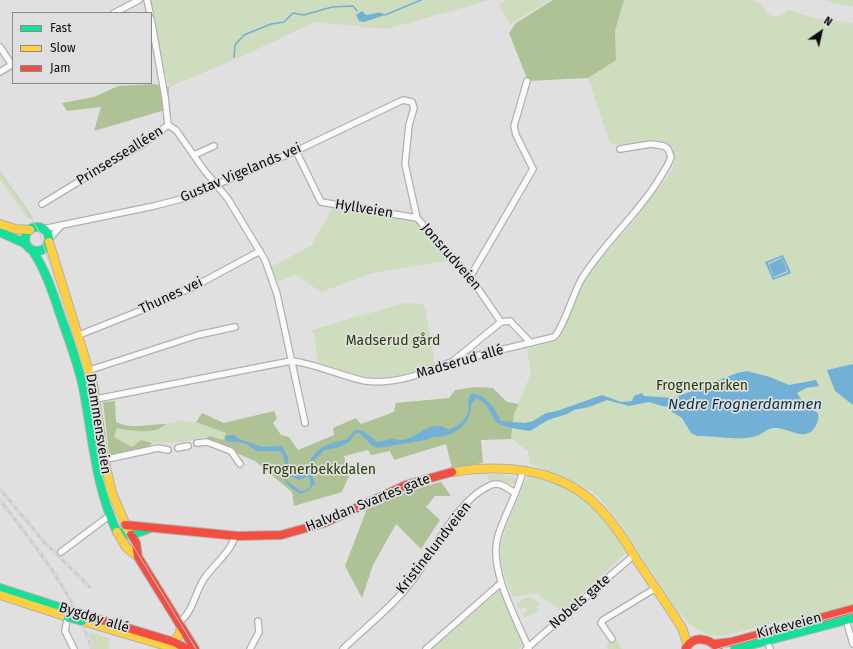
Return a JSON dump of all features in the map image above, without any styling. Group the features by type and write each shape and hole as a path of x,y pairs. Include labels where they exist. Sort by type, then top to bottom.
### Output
{"main road":[{"path":"0,224 15,229 42,229 48,234 49,240 43,250 29,247 0,232"},
{"path":"29,247 26,236 30,230"},
{"name":"Drammensveien","path":"49,240 90,370 110,490 125,525 136,543 138,556"},
{"name":"Drammensveien","path":"29,247 47,278 79,372 96,476 109,516 126,547 138,556 195,649"},
{"name":"Halvdan Svartes gate","path":"125,525 148,529 266,537 296,532 343,514 405,486 438,475 495,468 522,470 556,479 586,495 607,516 682,628 687,647"},
{"name":"Halvdan Svartes gate","path":"131,535 148,529"},
{"path":"117,532 131,535"},
{"name":"Bygdøy allé","path":"0,588 68,613 171,647 187,649"},
{"name":"Bygdøy allé","path":"0,595 68,613"},
{"name":"Kirkeveien","path":"720,645 853,609"},
{"path":"735,649 768,645 850,619"},
{"path":"171,647 180,633 180,623"},
{"name":"Halvdan Svartes gate","path":"682,628 696,639"},
{"path":"189,639 200,649"},
{"path":"687,647 696,639 707,640 720,645"}],"street":[{"path":"116,12 139,0"},
{"path":"148,0 150,12"},
{"name":"Prinsessealléen","path":"42,204 142,145 168,125 165,97 152,25"},
{"path":"0,48 12,65 0,72"},
{"path":"470,277 533,169 516,135 514,126 526,81"},
{"name":"Gustav Vigelands vei","path":"42,229 62,226 174,201 217,185 296,151 403,100 412,102"},
{"name":"Jonsrudveien","path":"412,102 414,108 408,125 405,164 417,218 470,277 501,322"},
{"path":"168,125 176,130 228,199 260,251 273,279 305,423"},
{"name":"Madserud allé","path":"96,399 291,361 318,366 355,378 376,382 399,379 452,362 552,338 557,335 581,280 592,264 651,192 671,157 668,149 657,144 620,149"},
{"path":"194,155 214,146"},
{"name":"Hyllveien","path":"296,151 321,202 417,218"},
{"path":"49,240 62,226"},
{"name":"Thunes vei","path":"79,335 195,286 260,251"},
{"path":"452,362 501,322 510,321 531,343"},
{"path":"90,370 198,335 235,327"},
{"path":"197,443 207,442 231,451 240,464"},
{"path":"178,448 188,446"},
{"path":"104,460 158,448 168,450"},
{"path":"522,470 515,494 498,536 496,562 501,584 528,648"},
{"name":"Kristinelundveien","path":"343,649 412,581 452,521 468,502 487,487 494,484 501,485 515,494"},
{"path":"61,552 109,516"},
{"path":"180,623 188,614 204,579 231,546 235,536"},
{"name":"Nobels gate","path":"528,648 634,555"},
{"path":"426,649 501,584"},
{"path":"612,639 601,623 603,620 656,588"},
{"path":"68,613 65,631 74,649"},
{"path":"850,619 853,644"},
{"path":"250,649 259,632 258,621"}],"green space":[{"path":"150,0 490,0 387,29 315,22 245,55 169,87 151,12"},
{"path":"506,0 550,0 510,24 499,5"},
{"path":"553,0 624,0 615,31 616,60 588,78 528,81 509,33 516,23"},
{"name":"Frognerparken","path":"624,0 748,0 762,4 766,12 773,16 781,15 788,10 815,18 853,23 853,605 721,636 709,635 692,626 677,610 616,518 600,499 591,491 563,476 530,464 528,451 511,439 514,414 531,373 527,349 558,340 582,285 593,268 635,220 673,169 675,158 670,148 658,140 634,145 610,144 588,78 616,59 615,31"},
{"path":"822,0 853,0 853,6 850,6"},
{"path":"154,84 169,87 168,109 94,131 101,107 67,111 62,103 94,97 118,86"},
{"path":"0,170 34,218 28,219 0,180"},
{"path":"333,207 414,220 450,260 373,273 321,292 295,274 278,282 271,267 311,246"},
{"name":"Madserud gård","path":"404,303 422,304 425,307 435,364 403,374 378,378 356,375 318,362 314,334 311,330"},
{"name":"Frognerbekkdalen","path":"475,387 493,388 507,402 519,404 514,414 511,439 481,440 483,463 452,468 446,444 394,460 390,451 371,455 368,450 344,456 349,476 342,492 294,506 292,492 255,461 232,451 209,445 206,438 210,436 223,440 226,433 196,422 202,413 224,423 274,411 277,418 273,423 281,435 289,437 298,450 334,435 333,428 356,418 361,424 394,412 396,403 449,398 455,390"},
{"path":"115,401 116,422 128,426 166,424 156,430 149,431 136,431 117,428 114,437 132,447 141,440 152,443 141,455 110,461 103,402"},
{"path":"181,421 196,422 226,433 223,440 210,436 183,442 152,443 141,440 132,447 114,437 117,427 131,431 162,428 166,424"},
{"path":"499,474 515,477 515,484 511,485 499,480 489,480 487,475"},
{"path":"528,477 537,478 564,487 588,501 600,512 626,553 562,612 537,593 513,597 507,584 501,562 504,532"},
{"path":"441,482 451,496 435,496 426,507 440,520 421,549 396,524 373,565 362,598 345,566 367,509 408,491"},
{"path":"499,591 501,592 523,645 519,649 432,649"},
{"path":"531,597 540,603 537,607 539,609 532,615 524,617 523,614 528,610 526,607 521,609 515,604 520,602 523,598"},
{"path":"89,632 109,638 109,649 94,649"},
{"path":"616,639 622,649 608,649 606,645"}],"water":[{"path":"362,11 366,15 381,13 385,15 364,22 359,21 356,15"},
{"path":"783,255 791,273 773,280 765,262","holes":["782,257 788,272 774,278 768,263"]},
{"path":"782,258 787,271 774,277 769,264"},
{"path":"853,364 853,405 835,391 827,370"},
{"name":"Nedre Frognerdammen","path":"747,371 770,377 789,385 816,380 819,386 806,388 797,393 805,406 818,413 818,420 815,427 811,432 806,434 796,433 780,428 772,428 758,435 745,438 697,436 691,433 682,418 672,412 673,409 671,407 649,402 629,406 607,400 548,420 530,431 499,424 485,403 476,398 471,405 471,411 464,425 455,432 444,436 378,448 374,447 359,433 356,433 348,443 336,448 325,450 312,462 310,469 315,483 308,491 300,494 290,487 282,477 285,464 284,457 280,451 257,451 244,443 226,441 225,436 234,435 239,439 262,447 282,446 288,457 288,473 299,475 303,473 304,475 307,473 308,465 311,459 319,449 331,443 346,440 356,429 365,432 377,442 393,439 407,439 431,427 437,426 449,430 460,423 467,415 468,402 472,393 482,396 494,408 501,421 525,423 533,421 546,413 557,411 602,395 621,402 632,401 634,396 642,393 644,396 674,398 737,373","holes":["287,475 299,480 309,476 311,486 306,490 300,491 286,480"]}],"waterway":[{"path":"385,15 421,0"},
{"path":"234,57 235,45 244,35 271,24 284,22 293,13 304,15 332,7 353,6 357,11"}],"tram line":[{"path":"0,173 28,212 39,232 72,330 89,387 100,468 111,504 124,531 196,649"},
{"path":"717,649 853,612"}],"railway":[{"path":"0,489 46,544 90,587"},
{"path":"0,500 64,588 84,627 92,649"}],"traffic: fast":[{"path":"37,227 45,231 49,239 45,247 37,251 29,247 25,239 29,231 37,227"},
{"path":"0,232 26,244"},
{"path":"32,250 49,282 79,369 99,479 117,532 131,535 148,529"},
{"path":"0,588 65,609"},
{"path":"68,617 82,621"},
{"path":"735,649 853,618"}],"traffic: slow":[{"path":"0,224 15,229 30,230"},
{"path":"49,242 93,384 104,458 112,493 128,530"},
{"path":"452,472 492,469 512,469 532,472 551,477 569,485 586,496 612,522 621,535 682,628 688,645"},
{"path":"117,532 126,547 138,557"},
{"path":"0,595 68,617"},
{"path":"82,621 177,649"},
{"path":"174,642 180,633 181,625"}],"traffic: jam":[{"path":"125,525 238,536 281,535 324,523 406,485 452,472"},
{"path":"131,535 136,543 138,557 195,649"},
{"path":"65,609 81,614"},
{"path":"715,644 731,642 853,609"},
{"path":"81,614 174,642 187,649"},
{"path":"686,648 693,641 701,639 710,642 718,648"}]}
